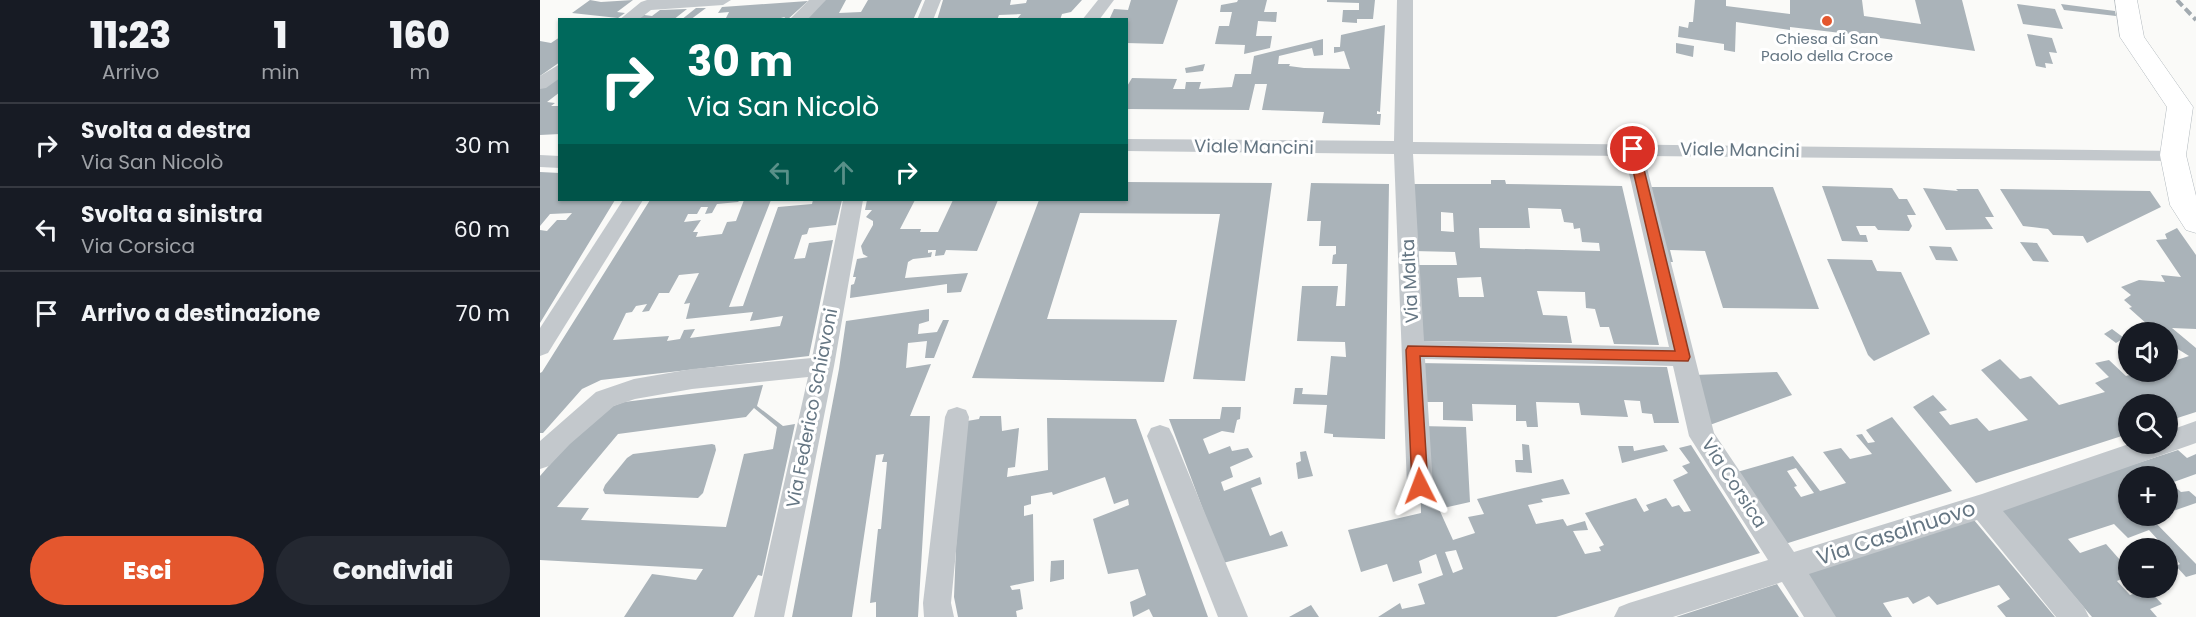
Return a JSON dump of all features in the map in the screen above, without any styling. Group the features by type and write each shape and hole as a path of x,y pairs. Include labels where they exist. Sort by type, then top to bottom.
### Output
{"street":[{"path":"630,18 647,5 723,0"},
{"path":"799,18 818,0"},
{"path":"926,18 933,0"},
{"path":"1092,18 1107,0"},
{"name":"Via Malta","path":"1405,0 1403,149 1420,486"},
{"path":"2126,0 2132,37 2180,107 2173,155 2184,205 2196,223"},
{"path":"540,84 558,70"},
{"name":"Viale Mancini","path":"1128,145 2173,155"},
{"name":"Via Corsica","path":"1633,149 1702,436 1821,617"},
{"path":"540,161 558,162"},
{"path":"540,347 632,201"},
{"name":"Via Federico Schiavoni","path":"769,617 822,366 853,201"},
{"path":"1413,350 1683,357"},
{"path":"540,458 561,436 604,399 624,392 692,379 822,366"},
{"path":"939,617 937,603 957,417"},
{"path":"2178,438 2196,432"},
{"path":"1160,436 1233,617"},
{"name":"Via Casalnuovo","path":"1629,617 1982,506 2132,454"},
{"path":"1982,506 2074,617"}],"building":[{"path":"590,0 601,2 633,0 617,12 625,13 618,18 572,13"},
{"path":"824,0 846,0 839,13 861,12 868,0 922,0 914,18 804,18"},
{"path":"943,0 1011,0 1010,5 1026,3 1027,0 1082,0 1071,12 1062,14 1061,18 1018,18 1021,14 999,15 998,18 938,18"},
{"path":"1131,0 1178,0 1163,44 1128,43 1128,18 1110,18 1114,9 1128,10"},
{"path":"1238,0 1267,0 1264,12 1277,12 1276,22 1258,21 1256,36 1272,36 1270,48 1244,54 1245,45 1215,44 1219,26 1229,26 1232,12 1220,12 1221,5"},
{"path":"1327,0 1375,0 1373,19 1357,19 1357,23 1342,22 1343,10 1359,10 1359,3 1327,2"},
{"path":"1695,0 1726,0 1726,6 1790,14 1790,0 1862,0 1864,16 1921,24 1915,0 1962,0 1975,51 1736,22 1735,52 1724,50 1724,44 1678,37 1679,26 1688,28 1689,22 1693,22"},
{"path":"808,1 789,18 726,18 729,12 718,13 722,7"},
{"path":"2017,4 2055,9 2063,29 2023,24"},
{"path":"2061,4 2115,11 2116,16 2064,10"},
{"path":"696,8 706,8 693,18 684,18"},
{"path":"687,9 676,18 632,18 637,14 652,16 660,10"},
{"path":"1385,25 1380,112 1377,111 1377,114 1381,114 1380,125 1322,123 1324,112 1262,110 1267,84 1255,84 1249,110 1128,109 1128,85 1132,78 1177,79 1173,89 1185,89 1186,82 1201,82 1199,89 1232,87 1235,74 1251,74 1254,56 1323,39 1323,55 1314,56 1312,48 1279,56 1278,64 1290,64 1289,66 1304,68 1350,69 1344,51 1334,53 1334,47 1340,47 1341,35"},
{"path":"2027,34 2052,38 2057,53 2049,52 2053,64 2045,63 2046,68 2036,66"},
{"path":"558,38 558,63 540,76 540,41 551,43"},
{"path":"1676,43 1694,46 1693,57 1676,53"},
{"path":"1205,64 1203,71 1186,73 1185,68"},
{"path":"558,74 558,94 547,102 555,103 551,106 558,106 558,134 540,135 540,87"},
{"path":"540,172 558,173 558,201 614,201 540,323 540,230 547,231 557,220 566,220 572,213 550,214 540,226"},
{"path":"1491,180 1505,180 1506,184 1622,186 1659,345 1614,344 1609,327 1600,327 1595,309 1586,308 1585,292 1537,291 1543,315 1567,316 1572,343 1415,341 1415,265 1457,265 1455,252 1414,251 1413,184 1491,184","holes":["1528,208 1561,209 1564,222 1573,223 1574,229 1580,228 1582,242 1599,243 1600,251 1480,248 1479,228 1530,228","1441,212 1453,213 1454,232 1441,231","1481,277 1484,297 1459,297 1457,278"]},
{"path":"1128,182 1272,183 1245,381 1193,379 1220,214 1080,213 1047,319 1177,320 1164,382 972,378 1039,201 1128,201"},
{"path":"1311,183 1389,184 1385,439 1333,437 1333,434 1324,433 1327,405 1293,404 1295,388 1303,388 1302,394 1327,395 1331,356 1346,357 1345,342 1297,341 1302,286 1338,286 1336,306 1345,306 1347,264 1332,264 1336,246 1319,246 1321,221 1307,221"},
{"path":"1822,186 1892,188 1899,199 1907,199 1916,215 1907,215 1912,226 1909,231 1878,230 1875,226 1856,226 1860,235 1866,235 1868,242 1842,241"},
{"path":"1648,187 1773,187 1819,309 1723,308 1705,251 1670,250 1673,262 1665,262"},
{"path":"1923,188 1958,191 1956,189 1978,189 1994,217 1985,217 1993,229 1946,230"},
{"path":"2000,189 2150,191 2161,207 2087,243 2083,236 2053,235 2048,229 2023,226"},
{"path":"649,201 739,201 717,204 712,213 705,214 708,207 701,207 697,214 688,214 684,222 701,220 693,232 698,232 696,237 722,234 727,222 736,221 744,201 771,201 729,307 743,306 778,207 812,204 813,201 842,201 836,225 809,228 807,234 802,235 794,259 805,258 809,243 833,240 809,356 601,380 582,389 543,433 540,433 540,373","holes":["699,273 684,304 690,303 686,319 753,312 750,321 783,316 780,326 690,338 695,329 684,330 680,339 667,341 669,336 613,340 626,313 632,312 636,306 647,304 642,312 649,311 659,293 669,293 679,275"]},
{"path":"867,201 914,201 900,229 938,232 953,201 998,201 977,251 946,250 944,255 935,256 936,250 928,250 928,253 932,252 931,257 913,259 908,262 905,278 968,273 961,292 947,293 947,284 850,298 851,285 854,284 856,277 853,277 857,259 868,257 863,254 861,246 873,221 866,217 872,210 865,210"},
{"path":"2177,228 2196,255 2196,329 2178,328 2178,322 2145,322 2129,308 2132,307 2124,300 2131,295 2121,287 2139,280 2165,282 2161,275 2181,277 2156,240 2167,239 2165,234"},
{"path":"2020,242 2037,243 2049,262 2033,261"},
{"path":"1929,246 1951,247 1958,261 1936,260"},
{"path":"1827,259 1872,260 1877,271 1901,272 1930,334 1874,361 1868,355"},
{"path":"929,309 929,321 919,324 918,334 937,332 943,320 949,320 934,358 925,358 927,341 908,343 906,368 931,364 910,416 930,416 918,617 876,617 876,602 870,603 878,529 881,529 887,462 882,462 884,454 876,455 852,617 792,617 846,321"},
{"path":"2112,329 2118,334 2118,342 2116,343 2104,334"},
{"path":"2178,333 2196,348 2196,412 2178,418 2178,394 2118,394 2118,437 1976,483 1913,407 1933,395 1947,410 1939,412 1950,425 1977,418 1989,431 2028,420 1981,370 2000,359 2020,379 2031,376 2059,405 2105,392 2095,383 2109,377 2095,363 2109,360 2118,368 2118,382 2178,382 2178,360 2189,356 2178,349"},
{"path":"1418,363 1667,367 1679,423 1654,423 1652,414 1642,413 1640,401 1624,400 1628,417 1581,415 1579,403 1536,402 1538,427 1527,427 1526,421 1516,421 1516,405 1472,404 1473,421 1443,420 1443,402 1419,402"},
{"path":"1777,372 1792,395 1707,426 1694,375"},
{"path":"763,385 757,406 783,426 795,424 762,576 758,575 733,617 624,617 652,574 696,580 703,569 540,560 540,476 584,425 605,409 624,402","holes":["754,408 777,427 773,449 744,454 726,527 581,520 589,508 557,507 618,434 746,417"]},
{"path":"1222,407 1241,407 1240,419 1237,420 1234,433 1222,431 1203,439 1209,454 1230,446 1232,451 1248,448 1253,457 1230,467 1233,477 1221,482 1224,491 1260,477 1262,484 1251,488 1270,536 1282,531 1288,546 1223,563 1169,419 1220,419"},
{"path":"980,416 1001,416 1002,431 1019,428 1015,467 1008,468 1007,477 1048,470 1047,418 1136,419 1208,617 1153,617 1149,609 1133,617 1130,602 1146,595 1138,569 1108,574 1093,519 1129,505 1128,499 1114,504 1105,477 1053,495 1052,492 1031,496 1031,504 1024,506 1024,516 1033,514 1034,581 1010,586 1012,590 1020,589 1023,609 1016,611 1017,617 958,617 954,597 961,422 979,419"},
{"path":"1892,417 1952,491 1785,544 1737,472 1793,456 1820,491 1846,483 1823,452 1841,448 1850,459 1872,454 1856,435 1862,434 1868,443 1875,442 1866,430","holes":["1796,468 1814,493 1801,497 1787,471"]},
{"path":"1420,426 1466,427 1470,502 1439,509 1453,540 1475,533 1468,517 1484,514 1477,499 1563,479 1570,494 1541,499 1543,502 1528,505 1536,524 1563,519 1567,526 1585,521 1588,530 1573,531 1585,554 1601,551 1599,547 1604,545 1585,513 1636,498 1644,512 1649,510 1646,505 1666,498 1672,507 1679,505 1684,512 1691,511 1673,480 1688,473 1682,466 1690,463 1679,448 1691,445 1760,553 1556,617 1378,617 1400,603 1402,609 1425,604 1418,584 1443,575 1436,554 1419,561 1422,573 1393,582 1387,564 1361,572 1348,530 1421,513","holes":["1456,550 1463,569 1453,573 1445,552"]},
{"path":"1522,444 1529,445 1532,473 1516,472 1515,460 1523,460"},
{"path":"715,445 716,450 703,493 698,498 605,494 603,490 627,458 633,454"},
{"path":"1664,445 1668,451 1622,463 1618,446 1633,446 1634,451"},
{"path":"2178,450 2187,458 2196,454 2196,474 2178,480 2178,466 2129,466 2166,454 2178,454"},
{"path":"1306,451 1313,476 1298,479 1296,463 1301,461 1300,452"},
{"path":"2118,469 2118,526 2159,526 2171,538 2156,538 2149,530 2128,538 2114,524 2068,539 2080,553 2106,544 2118,558 2118,598 2156,598 2162,604 2150,609 2157,617 2092,617 1999,508"},
{"path":"2178,489 2181,492 2189,491 2196,497 2196,503 2178,509"},
{"path":"1974,520 2055,617 2006,617 1997,606 2010,599 1999,585 1937,605 1929,596 1913,604 1908,597 1883,603 1892,617 1833,617 1804,574"},
{"path":"2178,546 2196,564 2196,574 2186,577 2178,568 2180,564"},
{"path":"1064,560 1064,579 1050,582 1051,561"},
{"path":"1777,584 1799,617 1676,617"},
{"path":"1311,605 1319,617 1289,617"}],"railway":[{"path":"2177,0 2196,20"}],"place":[{"name":"Chiesa di San Paolo della Croce","path":"1827,21"}],"route":[{"path":"1420,486 1413,350 1683,357 1633,149"}]}
